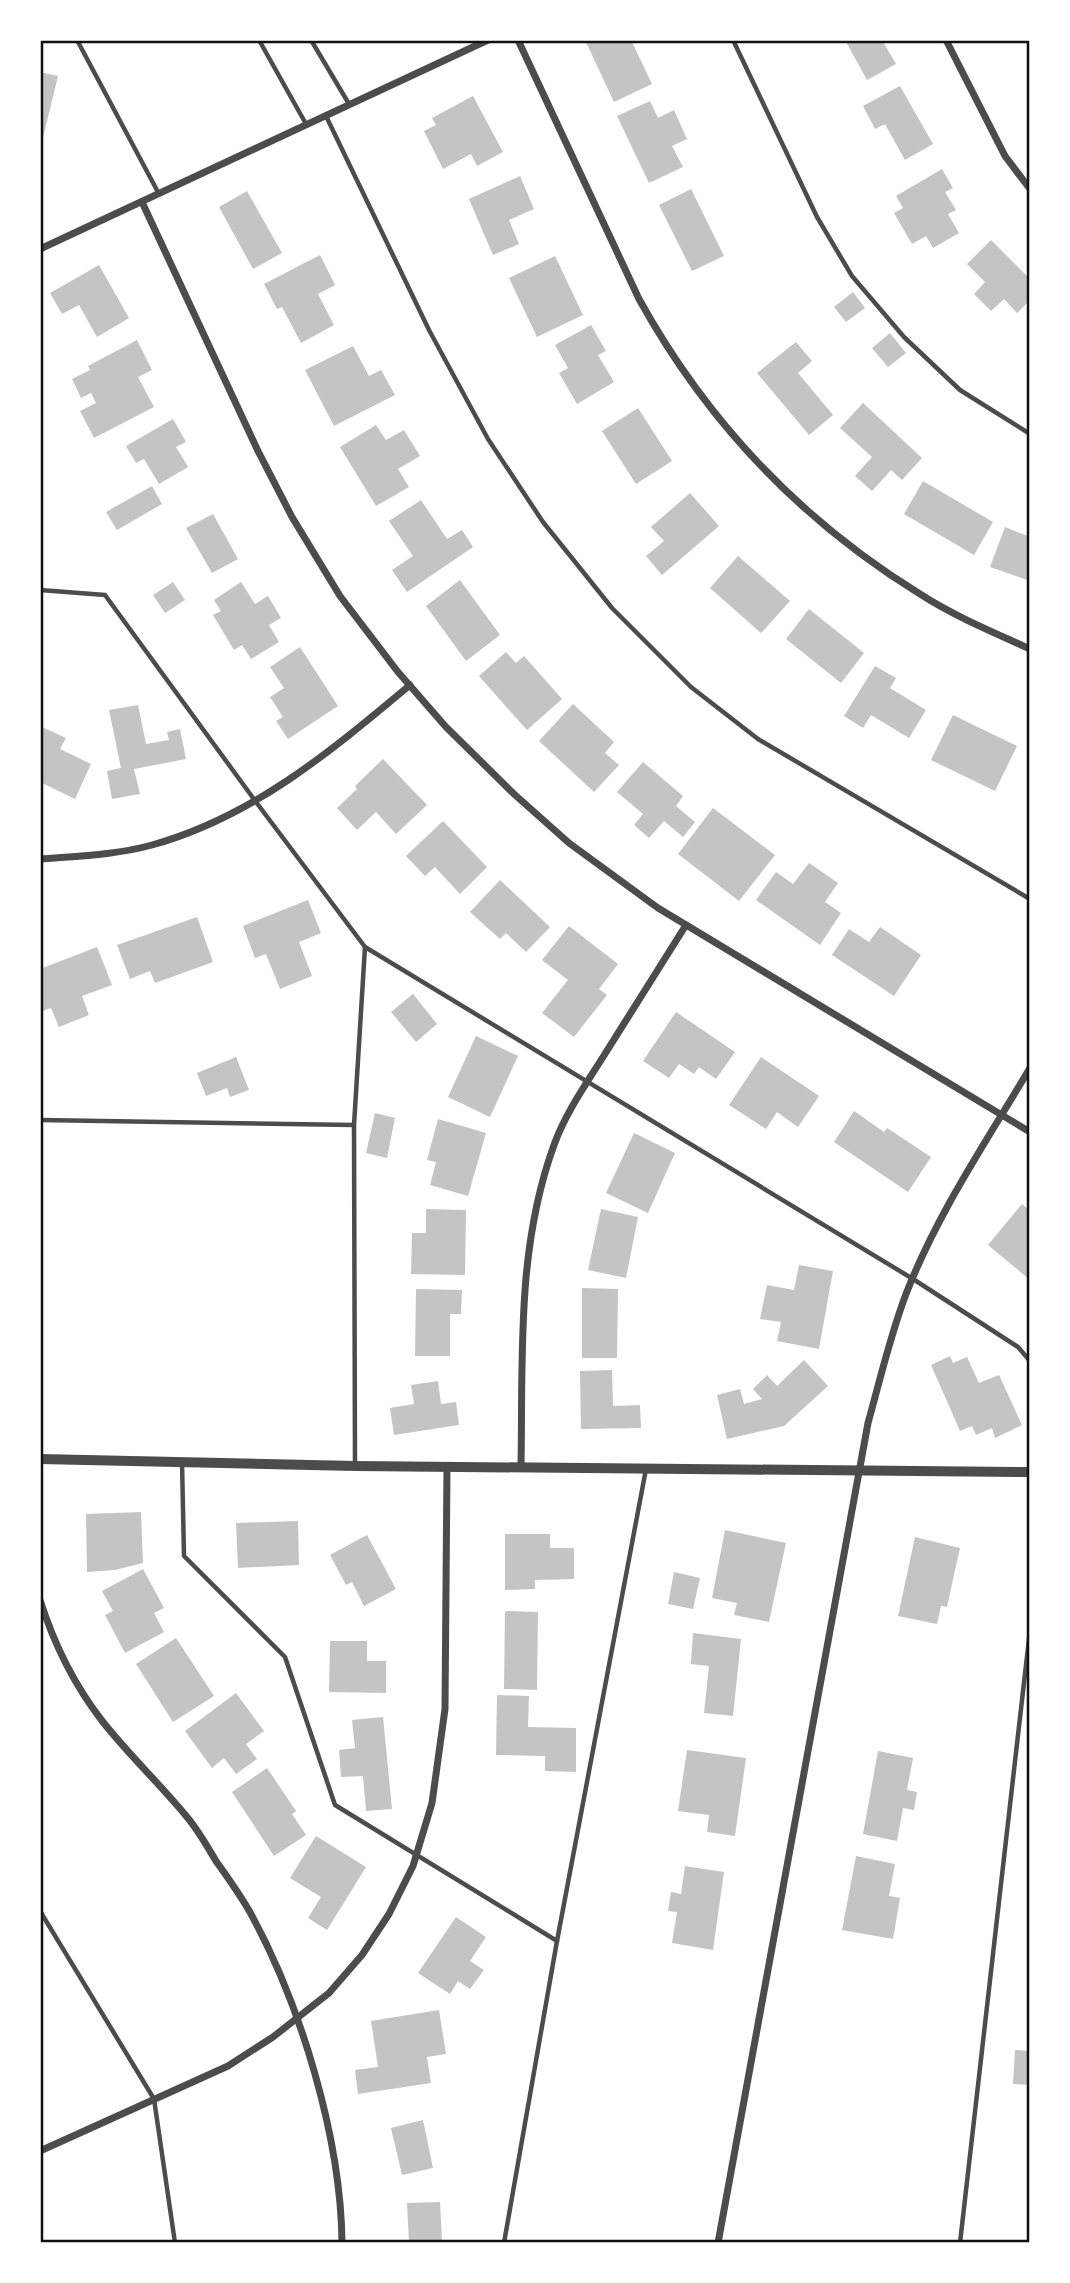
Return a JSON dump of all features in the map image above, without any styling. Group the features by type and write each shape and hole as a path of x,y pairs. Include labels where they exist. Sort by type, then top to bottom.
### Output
{"street":[{"path":"40,249 488,40"},
{"path":"518,40 639,299 660,337 703,399 746,451 799,505 858,553 943,607 1030,649"},
{"path":"946,40 1005,156 1030,189"},
{"path":"142,202 258,451 292,516 340,596 446,727 514,794 604,870 686,925 1030,1132"},
{"path":"40,859 104,854 151,845 216,822 256,802 329,752 410,685"},
{"path":"521,1467 524,1285 538,1193 555,1142 587,1082 686,925"},
{"path":"718,2243 868,1423 892,1333 939,1222 1030,1068"},
{"path":"40,1459 355,1466 1030,1472"},
{"path":"40,2151 228,2066 296,2020 329,1993 362,1955 389,1914 416,1855 432,1803 445,1709 447,1466"},
{"path":"40,1600 61,1653 78,1686 103,1721 188,1819 251,1913 284,1982 311,2060 329,2134 342,2213 342,2243"}],"lane":[{"path":"77,40 160,195"},
{"path":"259,40 306,124"},
{"path":"311,40 349,105"},
{"path":"733,40 817,217 852,276 904,337 960,390 1030,434"},
{"path":"326,116 429,330 488,439 543,522 612,608 691,687 758,739 1030,899"},
{"path":"40,590 105,595 365,947 913,1279 1018,1347 1030,1361"},
{"path":"355,1466 354,1125 365,947"},
{"path":"40,1120 354,1125"},
{"path":"182,1462 184,1556 285,1657 335,1805 557,1941"},
{"path":"504,2243 557,1941 646,1468"},
{"path":"960,2243 1030,1630"},
{"path":"40,1911 153,2099 175,2243"}],"building":[{"path":"585,40 631,40 652,84 614,102"},
{"path":"845,40 882,40 896,64 867,80"},
{"path":"40,72 58,76 41,146 40,146"},
{"path":"900,86 933,144 905,160 885,124 875,129 863,106"},
{"path":"473,96 503,152 477,166 471,154 443,169 424,131 436,125 432,118"},
{"path":"650,101 658,118 674,110 687,139 672,146 683,167 649,183 617,116"},
{"path":"942,169 953,188 945,192 956,210 948,214 959,233 933,248 926,236 912,244 894,213 903,208 896,196"},
{"path":"520,176 534,209 509,220 519,244 493,255 469,199"},
{"path":"691,189 724,256 692,271 659,205"},
{"path":"247,191 282,253 253,269 219,207"},
{"path":"991,240 1030,279 1030,300 1017,313 1004,299 991,311 974,294 985,282 967,264"},
{"path":"320,255 335,285 318,294 334,325 301,343 282,307 277,309 264,284"},
{"path":"555,256 583,315 537,337 509,278"},
{"path":"99,265 129,318 97,337 79,305 62,314 50,293"},
{"path":"853,292 865,308 846,322 834,307"},
{"path":"591,325 606,351 598,355 614,382 577,404 559,373 568,368 555,345"},
{"path":"890,333 906,353 888,367 872,348"},
{"path":"137,340 152,370 138,377 154,407 94,438 80,411 96,403 91,393 81,398 72,379 90,370 88,366"},
{"path":"796,342 812,361 798,373 833,415 809,435 757,373"},
{"path":"353,346 369,376 381,370 395,395 334,426 305,370"},
{"path":"863,403 922,458 902,480 891,470 872,491 855,476 872,457 840,428"},
{"path":"638,408 672,461 636,484 602,431"},
{"path":"173,419 186,442 176,447 188,467 159,484 144,459 136,463 126,446"},
{"path":"376,425 386,440 404,430 420,456 398,469 409,487 376,506 340,447"},
{"path":"923,481 993,522 974,555 904,514"},
{"path":"152,486 162,504 117,530 106,512"},
{"path":"690,493 719,526 662,575 646,556 664,541 651,527"},
{"path":"421,500 447,539 462,530 473,547 407,592 392,570 413,556 389,521"},
{"path":"213,514 238,559 212,573 186,528"},
{"path":"1005,527 1030,537 1030,581 990,567"},
{"path":"738,556 790,601 761,633 710,588"},
{"path":"460,580 500,635 466,661 426,606"},
{"path":"173,582 185,600 165,613 153,595"},
{"path":"241,582 255,604 268,596 281,618 269,625 279,642 251,659 242,645 234,650 213,615 221,611 214,600"},
{"path":"809,609 864,653 841,683 786,639"},
{"path":"300,647 338,706 288,739 276,721 283,717 270,697 284,688 270,667"},
{"path":"506,652 516,663 524,656 562,699 527,730 479,676"},
{"path":"875,666 896,678 890,688 926,710 909,738 871,715 863,728 844,716"},
{"path":"573,704 614,742 605,753 619,765 594,792 539,741"},
{"path":"138,705 146,744 169,740 167,732 180,729 186,759 134,769 140,794 112,799 107,771 121,768 109,710"},
{"path":"953,715 1017,746 995,791 931,760"},
{"path":"40,726 66,738 60,749 91,764 75,799 40,782"},
{"path":"383,759 427,805 396,834 376,812 357,830 337,808"},
{"path":"643,762 683,796 676,806 695,822 683,837 664,821 649,838 634,825 643,814 617,792"},
{"path":"713,808 775,855 739,901 678,854"},
{"path":"443,821 487,867 460,894 435,867 425,876 406,856"},
{"path":"809,863 838,883 825,902 841,913 820,945 756,900 776,872 793,884"},
{"path":"500,880 550,927 526,952 506,933 500,939 470,912"},
{"path":"308,900 321,933 299,942 312,976 280,989 266,954 255,958 243,926"},
{"path":"197,917 213,962 155,983 150,971 130,979 117,945"},
{"path":"569,926 618,964 599,989 607,995 574,1037 542,1013 568,980 542,960"},
{"path":"880,927 921,955 894,996 832,955 849,929 869,942"},
{"path":"97,947 112,985 82,996 89,1015 59,1027 51,1008 40,1012 40,969"},
{"path":"413,994 437,1024 416,1042 391,1012"},
{"path":"676,1012 735,1052 716,1079 699,1067 694,1074 679,1064 669,1078 643,1061"},
{"path":"476,1036 518,1056 490,1117 448,1097"},
{"path":"236,1057 249,1090 230,1097 227,1088 206,1096 197,1073"},
{"path":"761,1057 819,1096 798,1127 777,1112 766,1129 729,1105"},
{"path":"854,1111 884,1132 887,1128 931,1157 908,1192 834,1142"},
{"path":"375,1113 395,1118 387,1158 366,1153"},
{"path":"438,1119 486,1133 468,1196 430,1185 436,1162 427,1160"},
{"path":"634,1133 675,1153 648,1213 606,1193"},
{"path":"1022,1204 1030,1211 1030,1280 988,1245"},
{"path":"426,1209 466,1210 465,1275 411,1274 412,1233 426,1233"},
{"path":"601,1209 638,1217 626,1278 588,1270"},
{"path":"799,1265 833,1271 819,1349 777,1341 781,1322 760,1319 767,1285 794,1290"},
{"path":"582,1288 618,1289 617,1358 582,1358"},
{"path":"416,1289 462,1290 461,1314 450,1314 450,1356 415,1356"},
{"path":"950,1356 953,1363 967,1357 979,1383 999,1375 1022,1425 995,1438 992,1428 976,1435 972,1426 960,1431 931,1365"},
{"path":"804,1360 828,1386 784,1426 727,1439 717,1395 740,1389 744,1404 762,1399 753,1389 767,1375 777,1386"},
{"path":"612,1370 613,1406 640,1405 641,1428 581,1429 580,1371"},
{"path":"438,1381 441,1404 456,1402 459,1425 394,1435 390,1408 414,1404 411,1385"},
{"path":"141,1512 143,1563 115,1570 87,1572 86,1514"},
{"path":"298,1521 299,1565 238,1568 236,1523"},
{"path":"725,1530 786,1543 769,1622 734,1615 737,1603 712,1598"},
{"path":"505,1534 550,1534 550,1548 574,1548 574,1579 535,1580 535,1589 505,1590"},
{"path":"367,1535 396,1589 364,1606 352,1582 346,1585 330,1555"},
{"path":"915,1537 960,1548 947,1607 941,1606 937,1624 898,1616"},
{"path":"143,1569 164,1608 154,1613 164,1632 125,1653 105,1615 113,1611 102,1591"},
{"path":"674,1572 700,1578 693,1609 668,1604"},
{"path":"505,1611 538,1612 537,1690 504,1689"},
{"path":"693,1633 741,1639 733,1716 704,1713 709,1666 691,1664"},
{"path":"176,1638 214,1696 173,1722 136,1664"},
{"path":"330,1641 367,1641 367,1661 386,1661 386,1693 329,1692"},
{"path":"236,1693 264,1731 246,1744 257,1759 236,1774 224,1758 212,1768 185,1731"},
{"path":"497,1695 529,1696 528,1727 576,1728 576,1772 545,1771 545,1756 496,1755"},
{"path":"383,1717 392,1809 366,1811 363,1776 341,1777 339,1750 355,1748 352,1720"},
{"path":"687,1750 746,1758 735,1836 707,1832 709,1815 678,1811"},
{"path":"878,1751 913,1758 907,1790 917,1792 914,1810 903,1808 897,1841 863,1834"},
{"path":"267,1768 296,1811 292,1814 306,1835 274,1856 232,1792"},
{"path":"316,1836 366,1867 327,1930 308,1918 321,1897 290,1878"},
{"path":"856,1856 895,1864 889,1896 900,1898 893,1939 842,1930"},
{"path":"685,1866 724,1872 713,1950 672,1943 677,1912 668,1911 671,1892 681,1894"},
{"path":"456,1917 486,1937 470,1961 484,1970 470,1989 458,1981 450,1994 418,1973"},
{"path":"439,2010 446,2054 427,2057 431,2083 358,2094 355,2070 378,2067 371,2021"},
{"path":"1015,2050 1030,2051 1030,2085 1013,2084"},
{"path":"423,2120 433,2168 402,2175 391,2128"},
{"path":"440,2202 442,2241 409,2243 407,2203"}]}
